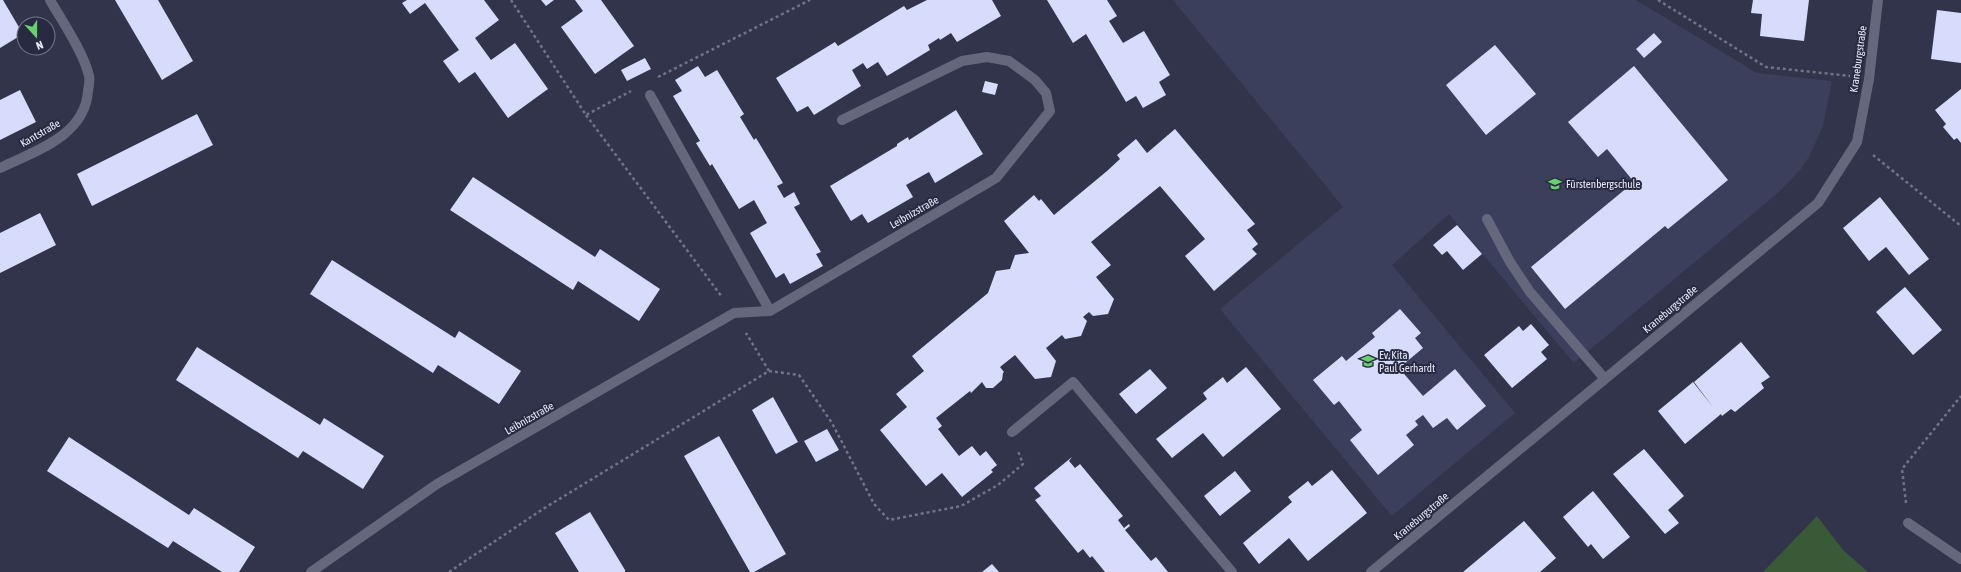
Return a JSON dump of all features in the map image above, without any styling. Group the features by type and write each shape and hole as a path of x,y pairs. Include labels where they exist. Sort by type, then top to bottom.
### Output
{"street":[{"name":"Kantstraße","path":"0,168 63,136 75,126 88,103 90,76 80,53 50,0"},
{"name":"Kraneburgstraße","path":"1371,572 1818,203 1857,142 1868,79 1878,0"},
{"name":"Leibnizstraße","path":"311,572 437,484 734,313 770,311 996,178 1050,111 1046,93 1035,80 1009,61 987,57 962,61 842,120"},
{"path":"650,95 770,311"},
{"path":"1487,219 1503,250 1530,292 1605,379"},
{"path":"1012,432 1073,382 1232,572"},
{"path":"1908,523 1961,559"}],"path":[{"path":"511,0 586,114 734,313 769,371"},
{"path":"657,78 810,0"},
{"path":"1658,0 1766,67 1868,79"},
{"path":"586,114 637,88"},
{"path":"1857,142 1961,226"},
{"path":"449,572 542,508 769,371 799,375 832,422 874,504 889,520 961,506 998,485 1023,464 1012,432"},
{"path":"1908,523 1902,470 1961,396"}],"shaded area":[{"name":"Fürstenbergschule","path":"1173,0 1636,0 1757,73 1832,81 1823,126 1810,155 1801,169 1779,192 1574,363 1449,214 1392,265 1515,413 1392,516 1220,309 1343,207"}],"green space":[{"path":"1817,516 1843,550 1868,572 1763,572"}],"building":[{"path":"0,0 3,0 16,22 16,38 0,48"},
{"path":"115,0 158,0 193,61 162,80"},
{"path":"407,0 484,0 499,20 475,38 491,60 515,43 548,89 508,118 475,72 459,83 443,61 459,50 425,3 410,14 402,3"},
{"path":"541,0 554,0 546,6"},
{"path":"575,0 601,0 634,46 595,74 561,27 583,11"},
{"path":"927,0 992,0 1001,16 957,42 951,33 940,40 939,38 928,45 930,50 887,76 878,62 867,69 863,63 852,70 861,86 814,115 808,106 797,112 776,78 835,42 838,46 904,6 907,10"},
{"path":"1047,0 1107,0 1117,16 1109,21 1123,43 1144,31 1170,75 1159,82 1166,95 1143,108 1136,96 1126,102 1086,34 1073,43"},
{"path":"1753,0 1809,0 1804,41 1760,36 1762,14 1751,13"},
{"path":"1937,10 1961,13 1961,63 1931,59"},
{"path":"1654,33 1662,42 1644,58 1636,49"},
{"path":"1495,45 1536,94 1486,135 1446,85"},
{"path":"645,58 651,69 627,81 621,70"},
{"path":"698,66 705,77 717,70 744,114 740,117 754,140 756,138 783,183 777,186 784,198 794,192 800,204 794,207 821,252 816,254 823,266 790,284 784,273 776,278 750,233 767,223 754,200 739,209 712,164 710,166 696,143 700,141 673,96 682,91 675,80"},
{"path":"1634,66 1728,180 1668,229 1665,226 1565,309 1531,267 1634,182 1607,149 1598,157 1568,122"},
{"path":"985,81 998,84 995,95 982,92"},
{"path":"1961,89 1961,143 1957,138 1954,140 1943,127 1946,124 1935,110"},
{"path":"20,90 36,122 0,140 0,100"},
{"path":"956,110 983,154 935,183 929,172 906,185 913,197 868,223 862,214 851,221 830,186 897,146 897,144 908,137 909,140"},
{"path":"197,114 213,145 92,206 77,174"},
{"path":"1175,129 1255,224 1247,230 1258,244 1252,249 1257,254 1214,291 1185,256 1205,239 1160,186 1091,242 1111,265 1096,277 1114,299 1108,314 1093,316 1089,312 1083,317 1087,321 1081,336 1065,339 1062,335 1046,348 1056,361 1051,377 1035,379 1015,355 1000,367 1004,372 1002,380 993,388 986,388 982,382 971,393 970,391 936,418 942,426 938,429 959,456 972,446 980,456 986,451 997,465 991,470 993,472 962,497 942,473 926,486 880,430 907,407 896,394 924,371 912,356 988,293 996,271 1010,269 1015,255 1029,253 1004,221 1034,195 1039,201 1041,199 1054,215 1120,159 1117,155 1136,139 1147,153"},
{"path":"473,177 595,257 600,249 660,289 639,321 578,281 573,290 450,210"},
{"path":"1880,197 1929,259 1909,275 1886,247 1869,261 1843,228"},
{"path":"40,213 56,245 0,273 0,233"},
{"path":"1457,225 1482,254 1463,270 1447,251 1442,255 1433,245"},
{"path":"332,260 455,338 459,331 521,371 499,404 438,365 433,373 310,294"},
{"path":"1905,287 1942,330 1913,355 1876,312"},
{"path":"1400,309 1421,333 1415,338 1423,348 1399,368 1423,396 1455,369 1486,406 1457,430 1447,418 1433,428 1423,415 1415,421 1418,425 1406,435 1414,445 1378,475 1350,440 1362,430 1339,401 1334,405 1313,380 1342,356 1346,361 1375,337 1372,333"},
{"path":"1531,324 1549,345 1541,352 1547,359 1512,388 1484,355 1519,326 1523,331"},
{"path":"1741,342 1770,377 1761,383 1764,388 1735,412 1731,409 1722,416 1721,414 1685,444 1658,411 1693,382 1713,407 1694,382"},
{"path":"197,347 320,425 324,418 384,456 363,489 303,451 298,458 176,380"},
{"path":"1246,367 1281,409 1223,457 1203,433 1172,458 1156,439 1207,399 1203,393 1223,377 1227,383"},
{"path":"1150,369 1167,388 1136,414 1119,394"},
{"path":"773,397 798,442 776,454 752,410"},
{"path":"827,429 839,450 816,462 804,441"},
{"path":"719,436 786,554 754,572 750,572 684,456"},
{"path":"69,437 189,515 194,508 255,547 239,572 222,572 173,541 168,548 47,471"},
{"path":"1644,449 1684,496 1668,510 1679,523 1665,534 1613,474"},
{"path":"1072,457 1069,461 1075,468 1080,464 1123,516 1118,520 1124,528 1129,524 1130,526 1125,530 1151,561 1156,557 1168,572 1105,572 1092,556 1090,558 1083,549 1078,553 1035,500 1041,496 1034,488"},
{"path":"1332,470 1367,513 1308,561 1289,538 1259,564 1243,543 1292,502 1288,497 1308,481 1312,486"},
{"path":"1235,471 1251,491 1220,516 1204,496"},
{"path":"1593,491 1630,537 1603,559 1591,544 1588,547 1563,517"},
{"path":"590,512 625,572 579,572 555,533"},
{"path":"1524,521 1556,558 1540,572 1463,572"},
{"path":"992,564 999,572 982,572"}],"place":[{"name":"Fürstenbergschule","path":"1555,184"},
{"name":"Ev. Kita Paul Gerhardt","path":"1368,361"}]}
